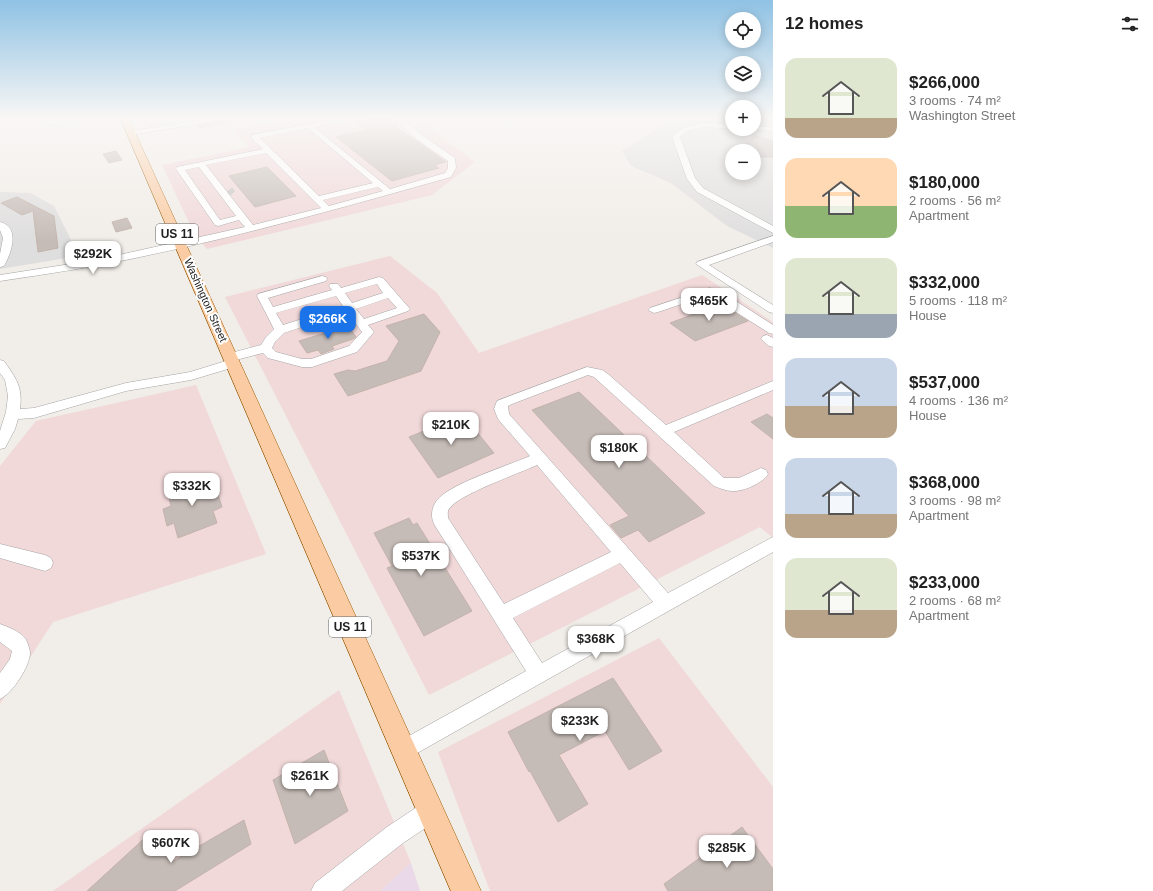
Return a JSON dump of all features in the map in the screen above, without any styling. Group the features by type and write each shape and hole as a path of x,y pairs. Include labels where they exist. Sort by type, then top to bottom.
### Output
{"main road":[{"name":"Washington Street","path":"143,159 231,357"},
{"name":"US 11","path":"231,357 405,749 466,891"}],"street":[{"path":"227,159 180,169 218,223 242,217"},
{"path":"277,159 327,208"},
{"path":"351,159 389,192"},
{"path":"0,278 96,263 250,228 389,192 448,175 452,166 452,160 450,159"},
{"path":"684,159 691,179 700,190 773,230"},
{"path":"201,164 218,186 230,195 250,228"},
{"path":"438,170 452,166"},
{"path":"409,176 419,183"},
{"path":"396,180 406,187"},
{"path":"317,199 379,184"},
{"path":"0,225 4,227 8,235 8,245 0,264"},
{"path":"773,239 701,264 773,310"},
{"path":"280,330 262,296 322,279"},
{"path":"270,311 336,289 379,280 404,309 362,323"},
{"path":"266,348 272,355 302,363 312,363 353,350 368,332 336,289"},
{"path":"654,310 710,291 721,296 771,338"},
{"path":"12,414 34,413 126,387 191,376 231,357 266,348 270,340 280,330 390,294"},
{"path":"0,364 10,379 14,395 12,414 1,440"},
{"path":"666,604 503,416 501,409 502,404 587,371 598,373 719,482 728,486 734,486 761,474"},
{"path":"664,431 773,385"},
{"path":"539,675 440,519 440,510 444,503 459,492 540,458"},
{"path":"405,749 773,544"},
{"path":"0,551 45,563"},
{"path":"501,615 623,554"},
{"path":"0,633 14,638 20,648 21,657 18,665 0,689"},
{"path":"323,891 395,835 431,811"}],"shaded area":[{"path":"193,159 470,159 475,162 432,195 207,249 194,233 162,165"},
{"path":"627,159 725,159 725,180 761,180 761,159 773,159 773,248 727,226 671,183 631,166"},
{"path":"0,192 30,193 54,206 79,256 0,269"},
{"path":"390,256 437,293 479,353 702,275 773,322 773,538 760,527 429,695 225,297"},
{"path":"196,385 266,554 53,622 0,704 0,466 36,421"},
{"path":"659,638 773,787 773,891 490,891 438,752"},
{"path":"339,690 411,863 380,891 53,891"},
{"path":"411,863 420,891 380,891"}],"building":[{"path":"106,159 121,159 122,160 109,163"},
{"path":"363,159 441,159 446,162 434,165 439,168 392,181"},
{"path":"267,167 296,196 255,207 229,176"},
{"path":"17,197 54,216 58,248 38,252 33,211 22,215 1,203"},
{"path":"127,218 132,228 116,232 112,222"},
{"path":"721,304 748,321 695,341 670,323"},
{"path":"424,314 440,332 421,371 348,396 334,374 348,370 355,371 387,361 399,341 386,326"},
{"path":"348,326 356,337 332,346 334,349 321,354 318,350 307,353 299,341"},
{"path":"579,392 705,513 649,542 638,530 621,538 610,525 629,516 532,410"},
{"path":"767,414 773,418 773,439 751,422"},
{"path":"463,415 494,453 438,478 409,437"},
{"path":"203,478 206,488 215,485 222,507 213,511 217,523 178,538 174,523 167,526 163,509 171,506 167,491"},
{"path":"409,518 413,525 417,523 472,611 424,636 387,568 392,566 374,533"},
{"path":"613,678 662,751 629,770 605,731 559,755 588,804 558,822 508,732"},
{"path":"324,750 348,811 295,844 273,780"},
{"path":"244,820 251,844 175,891 87,891 148,835 155,836 170,863"},
{"path":"742,827 773,869 773,891 668,891 664,884"}],"tunnel":[{"path":"229,190 232,194"}]}
